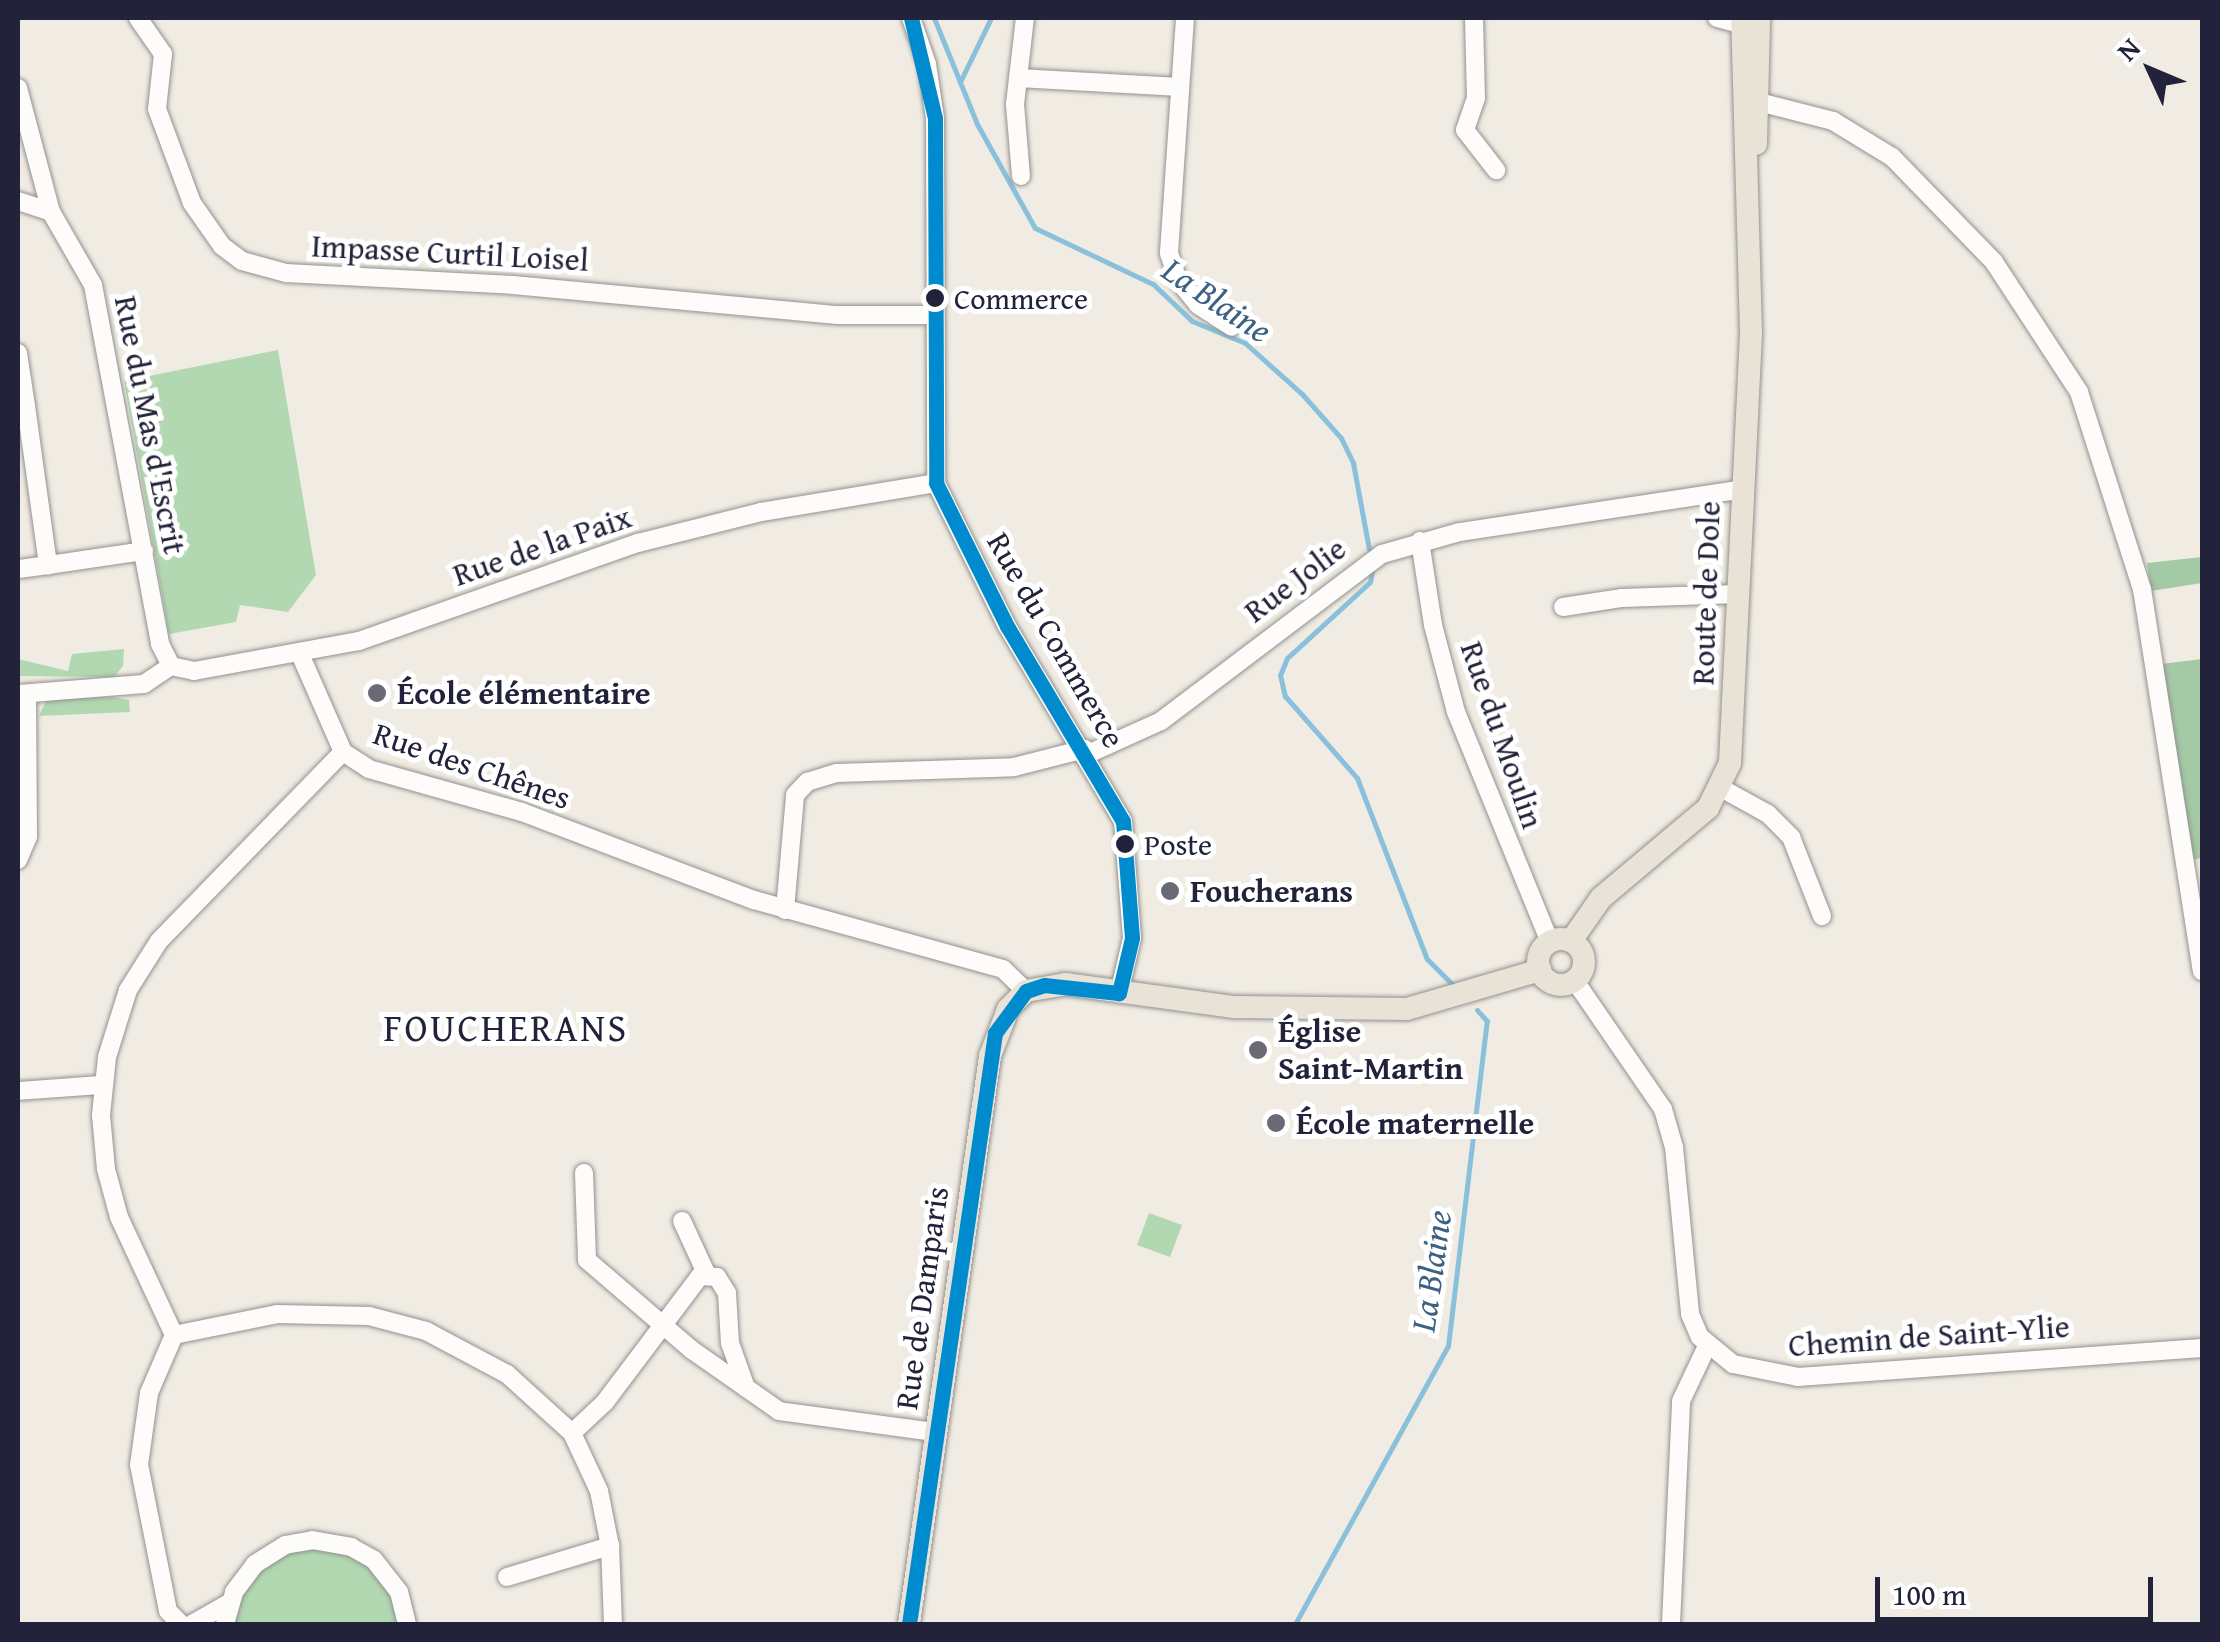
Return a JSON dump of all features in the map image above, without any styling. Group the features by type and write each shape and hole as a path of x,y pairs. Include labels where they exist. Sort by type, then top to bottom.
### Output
{"main road":[{"name":"Route de Dole","path":"1561,942 1601,898 1691,826 1722,788 1730,764 1750,350 1750,22"},
{"path":"1561,942 1584,960 1574,980 1558,984 1540,970 1539,957 1561,942"},
{"path":"1026,992 1065,984 1234,1007 1371,1011 1436,1004 1540,970"},
{"name":"Rue de Damparis","path":"909,1624 990,1056 1008,1010 1026,992"}],"street":[{"name":"Impasse Curtil Loisel","path":"138,18 163,54 157,110 192,203 222,246 252,264 286,273 513,285 838,315 933,315"},
{"name":"Rue du Commerce","path":"911,18 928,64 935,118 936,484 1007,626 1086,751 1126,834 1132,938 1119,992"},
{"path":"1020,176 1018,78 1025,18"},
{"path":"1185,18 1169,253 1178,280 1198,306 1232,327"},
{"path":"1474,18 1476,98 1465,130 1496,170"},
{"path":"1717,18 1750,22"},
{"path":"1018,78 1180,88"},
{"name":"Rue du Mas d'Escrit","path":"18,88 50,212 93,285 160,644 171,666"},
{"path":"1750,99 1833,120 1892,157 1994,262 2079,392 2099,437 2142,589 2202,971"},
{"path":"18,201 50,212"},
{"path":"18,353 22,406 48,564"},
{"name":"Rue de la Paix","path":"171,666 185,672 359,642 668,536 793,506 936,484"},
{"name":"Rue Jolie","path":"785,910 795,794 806,782 838,773 1014,767 1086,751 1161,721 1358,567 1420,541 1743,488"},
{"name":"Rue du Moulin","path":"1420,541 1433,625 1456,712 1561,942"},
{"path":"18,568 144,551"},
{"path":"1563,607 1622,598 1738,594"},
{"path":"300,654 343,752"},
{"path":"18,860 28,836 22,694 144,684 171,666"},
{"name":"Rue des Chênes","path":"174,1335 112,1196 102,1141 102,1085 124,1000 158,940 343,752 370,769 522,812 785,910 1004,970 1026,992"},
{"path":"1722,788 1768,814 1791,838 1822,916"},
{"path":"1574,980 1654,1090 1670,1126 1686,1302 1708,1346 1682,1401 1671,1624"},
{"path":"18,1091 102,1085"},
{"path":"584,1173 587,1260 664,1327 746,1388 796,1416 935,1432"},
{"path":"682,1221 707,1274 727,1293 730,1343 746,1388"},
{"path":"572,1433 664,1327 683,1291 707,1274"},
{"path":"181,1624 168,1611 139,1465 149,1394 174,1335 307,1312 398,1322 482,1358 572,1433 599,1492 610,1546 613,1624"},
{"name":"Chemin de Saint-Ylie","path":"1708,1346 1744,1370 1798,1377 2202,1348"},
{"path":"192,1624 229,1603 264,1556 298,1542 325,1540 351,1546 384,1570 399,1592 407,1624"},
{"path":"507,1576 610,1546"},
{"path":"225,1624 229,1603"}],"green space":[{"path":"278,350 316,575 288,612 240,605 236,622 169,634 124,381"},
{"path":"2202,557 2202,583 2151,591 2147,563"},
{"path":"124,649 123,666 114,677 18,676 18,659 68,671 72,654"},
{"path":"2202,659 2202,858 2184,861 2161,664"},
{"path":"47,699 129,700 130,712 39,716"},
{"path":"1149,1213 1182,1225 1170,1257 1137,1245"},
{"path":"314,1547 347,1552 375,1570 394,1598 400,1624 232,1624 239,1597 261,1568 289,1551"}],"waterway":[{"name":"La Blaine","path":"934,18 977,124 1035,228 1153,284 1192,321 1245,343 1302,394 1341,438 1353,463 1369,549"},
{"name":"La Blaine","path":"960,82 991,18"},
{"name":"La Blaine","path":"1372,570 1370,582 1287,658 1280,675 1285,696 1357,778 1427,959 1454,986"},
{"name":"La Blaine","path":"1295,1624 1448,1346 1487,1021 1477,1010"}],"transit line":[{"path":"911,18 935,118 936,483 1007,626 1123,821 1132,938 1119,993"},
{"path":"909,1624 995,1033 1026,991 1044,985 1119,993"}],"place":[{"name":"Commerce","path":"935,298"},
{"name":"École élémentaire","path":"377,693"},
{"name":"Poste","path":"1125,844"},
{"name":"Foucherans","path":"1170,891"},
{"name":"Église Saint-Martin","path":"1258,1050"},
{"name":"École maternelle","path":"1276,1123"}],"district":[{"name":"FOUCHERANS","path":"506,1028"}]}
